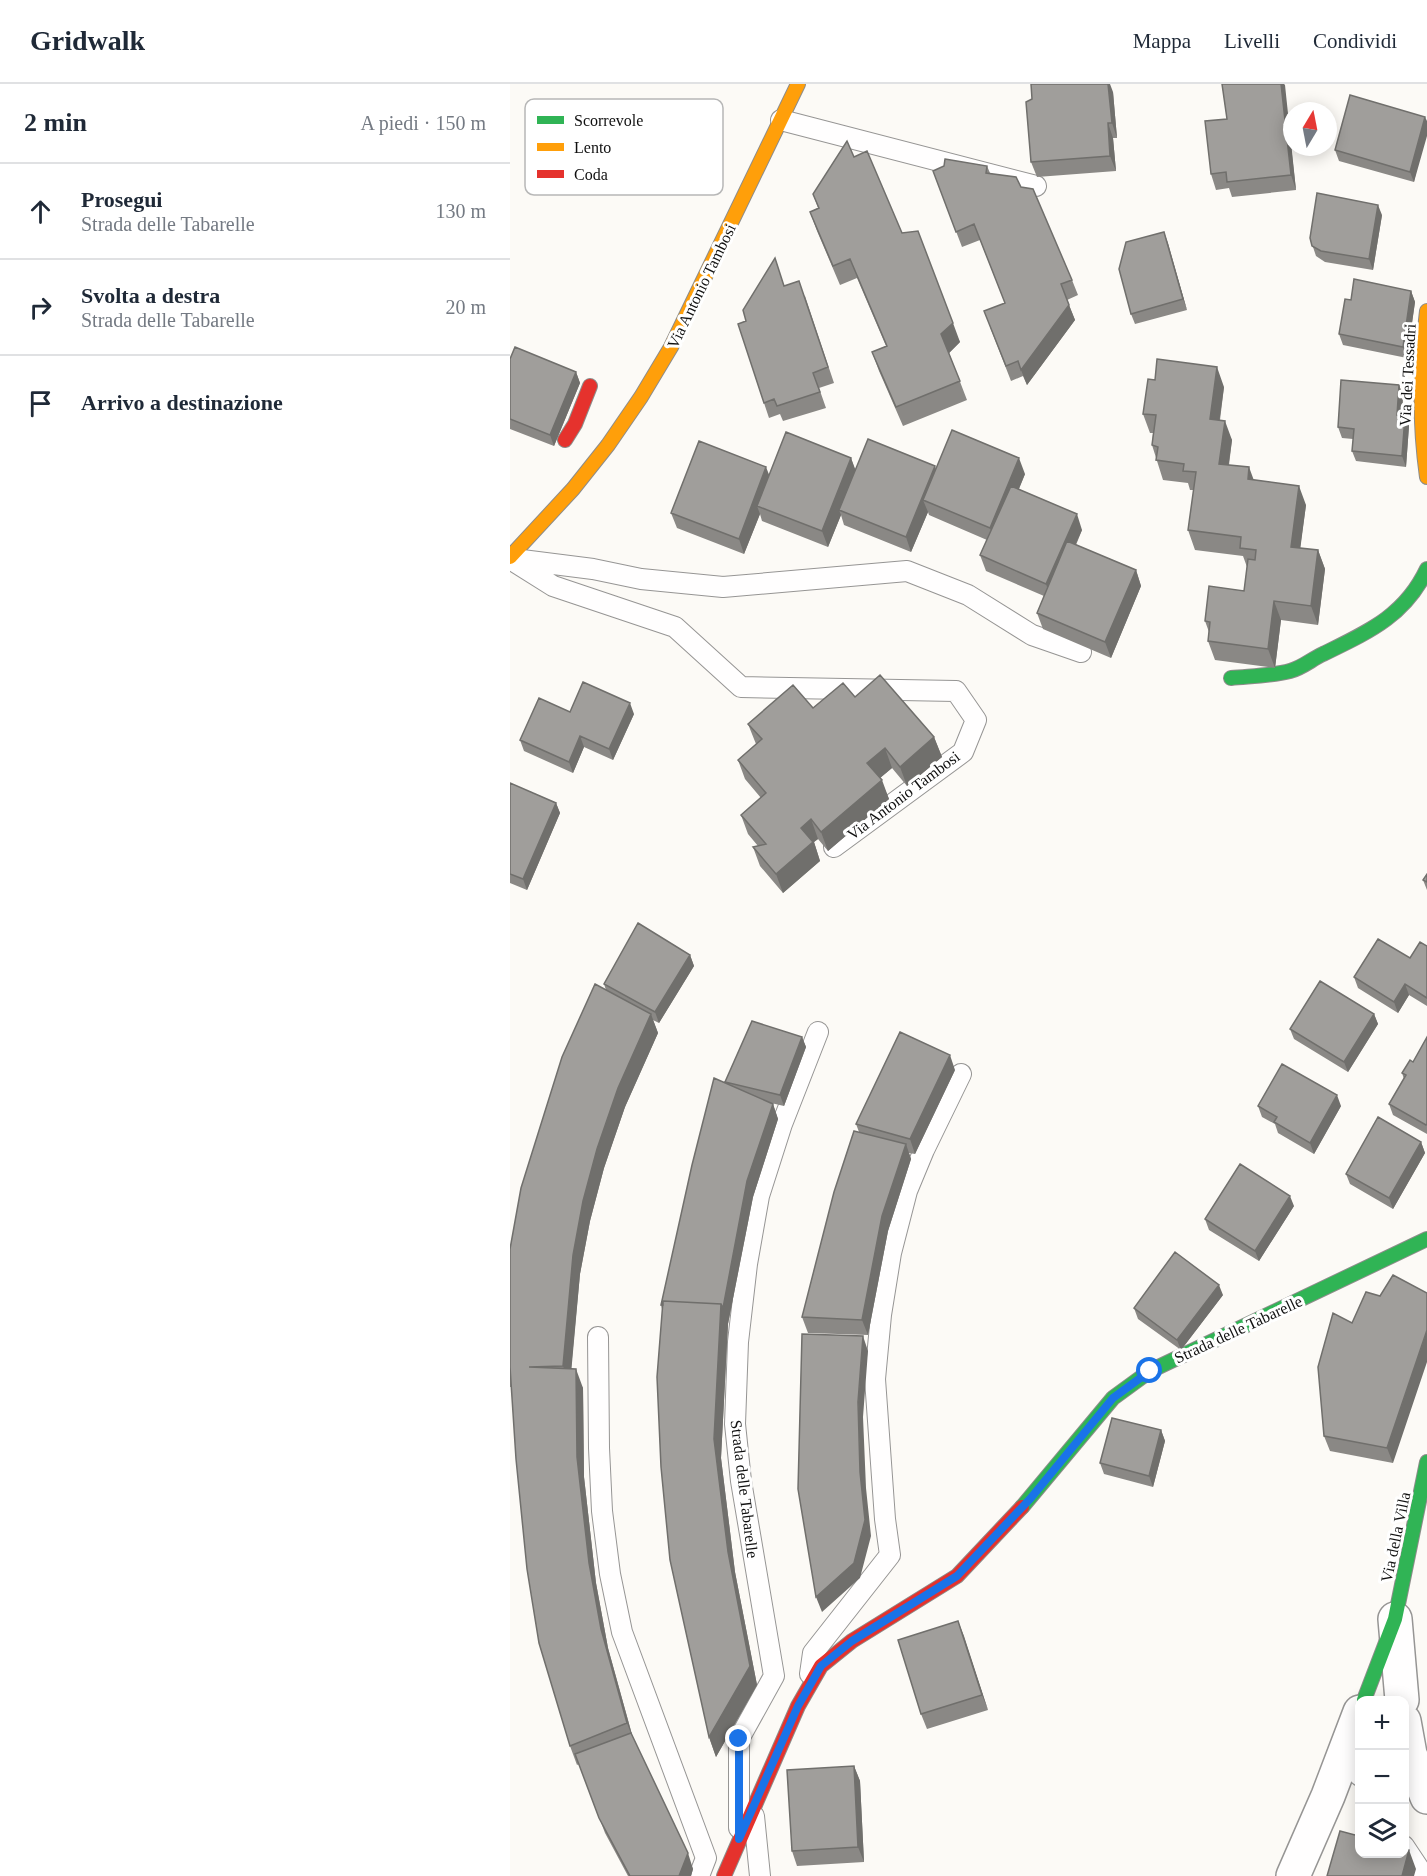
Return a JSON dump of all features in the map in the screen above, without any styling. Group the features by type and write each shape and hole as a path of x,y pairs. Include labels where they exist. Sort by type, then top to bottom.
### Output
{"street":[{"name":"Via Antonio Tambosi","path":"510,558 573,489 608,445 641,397 671,347 798,84"},
{"name":"Via dei Tessadri","path":"1427,310 1419,385 1420,435 1427,477"},
{"path":"590,386 570,432 608,445"},
{"path":"1231,678 1292,671 1355,640 1406,605 1422,584 1427,569"},
{"name":"Strada delle Tabarelle","path":"724,1876 798,1706 821,1666 852,1641 957,1576 1030,1499 1113,1398 1150,1371 1427,1239"},
{"name":"Via della Villa","path":"1366,1696 1395,1619 1427,1462"},
{"path":"1395,1619 1402,1696"},
{"path":"1293,1876 1328,1796 1355,1723"},
{"path":"1409,1748 1427,1797"}],"lane":[{"path":"781,120 1036,186"},
{"path":"510,558 593,569 641,579 723,587 907,571 968,595 1032,635 1081,652"},
{"name":"Via Antonio Tambosi","path":"510,558 553,586 675,627 741,687 956,692 976,720 963,752 834,847"},
{"name":"Strada delle Tabarelle","path":"739,1839 739,1739 774,1676 740,1470 735,1424 738,1342 747,1264 759,1196 782,1124 818,1032"},
{"name":"Strada delle Tabarelle","path":"808,1688 813,1653 890,1555 885,1519 875,1379 881,1315 891,1252 907,1191 961,1074"},
{"path":"598,1337 602,1511 610,1574 622,1632 706,1857 699,1876"},
{"path":"753,1805 760,1876"},
{"path":"1409,1854 1424,1876"}],"building":[{"path":"1031,84 1108,84 1112,123 1108,123 1110,156 1031,162 1026,102 1032,99"},
{"path":"1222,84 1281,84 1283,156 1289,156 1291,175 1227,182 1226,172 1211,174 1205,121 1227,119"},
{"path":"1350,95 1425,117 1410,172 1337,151 1337,143"},
{"path":"847,141 854,157 867,151 902,233 918,231 953,323 941,334 960,381 896,407 872,352 887,346 850,259 833,266 810,212 819,208 813,194"},
{"path":"945,159 987,166 986,173 1016,177 1021,187 1033,189 1072,280 1061,284 1069,305 1021,370 1018,361 1006,366 984,311 1005,303 974,224 956,232 933,171 944,166"},
{"path":"1317,193 1378,205 1369,259 1321,251 1312,246 1310,238"},
{"path":"1164,232 1183,299 1131,314 1119,269 1126,242"},
{"path":"775,258 784,286 799,281 828,367 813,373 820,392 777,406 774,399 764,403 738,324 746,321 743,310"},
{"path":"1354,279 1411,291 1403,347 1339,334 1345,299 1351,300"},
{"path":"515,347 576,372 550,435 510,419 510,359"},
{"path":"1157,359 1217,367 1210,419 1225,421 1219,464 1249,467 1248,479 1299,486 1291,547 1318,550 1311,606 1274,601 1268,649 1208,641 1210,622 1205,621 1209,586 1244,591 1248,559 1255,560 1256,550 1240,548 1241,537 1188,530 1196,472 1183,471 1184,464 1156,460 1158,447 1152,445 1156,415 1143,414 1148,379 1155,380"},
{"path":"1341,380 1399,385 1397,415 1405,416 1402,456 1352,451 1354,429 1338,427"},
{"path":"952,430 1019,458 990,528 923,500"},
{"path":"786,432 851,458 822,531 757,506"},
{"path":"868,439 935,466 906,537 839,510"},
{"path":"699,441 766,467 739,539 671,513"},
{"path":"1011,486 1077,514 1046,584 980,555"},
{"path":"1067,541 1136,570 1105,642 1037,613"},
{"path":"880,675 934,737 900,767 885,748 867,763 882,780 821,832 811,819 801,828 813,842 776,874 753,847 766,844 741,815 766,793 738,760 762,739 748,724 793,685 813,708 843,683 855,697"},
{"path":"583,682 630,703 609,749 580,736 569,762 520,740 539,698 570,712"},
{"path":"510,783 556,803 523,879 510,874"},
{"path":"638,923 690,955 655,1012 604,984"},
{"path":"1378,939 1410,958 1420,942 1427,946 1427,998 1405,984 1394,1002 1354,977"},
{"path":"1320,981 1374,1014 1344,1062 1290,1029"},
{"path":"595,984 651,1014 618,1088 597,1149 583,1201 573,1255 563,1366 529,1367 576,1369 577,1457 589,1563 601,1629 627,1723 570,1746 539,1643 527,1569 510,1367 510,1249 521,1188 562,1057"},
{"path":"752,1021 802,1037 780,1095 725,1082"},
{"path":"900,1032 950,1055 910,1139 856,1124"},
{"path":"1427,1037 1426,1125 1389,1104 1406,1075 1402,1073 1410,1060 1413,1062"},
{"path":"1282,1064 1337,1095 1310,1143 1274,1122 1277,1117 1258,1106"},
{"path":"714,1078 773,1104 747,1181 723,1308 721,1304 663,1301 661,1305 692,1165"},
{"path":"1378,1117 1421,1142 1389,1198 1346,1174"},
{"path":"854,1131 906,1144 882,1216 862,1320 802,1317 834,1192"},
{"path":"1240,1164 1290,1196 1255,1251 1205,1219"},
{"path":"1175,1252 1219,1285 1177,1340 1134,1308"},
{"path":"1393,1275 1427,1293 1427,1330 1387,1448 1324,1436 1318,1367 1333,1313 1352,1323 1366,1292 1380,1296"},
{"path":"663,1301 721,1304 714,1439 728,1552 750,1666 709,1737 670,1560 661,1467 657,1377"},
{"path":"802,1334 863,1336 858,1402 860,1472 865,1520 854,1563 816,1597 798,1489"},
{"path":"1112,1418 1161,1430 1149,1476 1100,1463"},
{"path":"958,1621 982,1695 921,1714 898,1640"},
{"path":"631,1733 688,1853 679,1876 630,1876 599,1818 575,1754"},
{"path":"854,1766 858,1847 792,1851 787,1770"},
{"path":"1340,1831 1355,1835 1355,1858 1407,1858 1402,1876 1327,1876"}],"traffic: fast":[{"path":"1231,678 1294,670 1370,630 1384,621 1408,599 1427,569"},
{"path":"1022,1507 1113,1398 1150,1371 1427,1239"},
{"path":"1366,1696 1395,1619 1427,1462"}],"traffic: slow":[{"path":"510,557 573,489 608,445 641,397 671,347 798,84"},
{"path":"1427,311 1421,394 1427,477"}],"traffic: jam":[{"path":"565,440 575,424 590,386"},
{"path":"724,1876 798,1706 821,1666 852,1641 957,1576 1022,1507"}],"route":[{"path":"739,1739 739,1839 798,1706 821,1666 852,1641 957,1576 1030,1499 1113,1398 1150,1371"}]}
